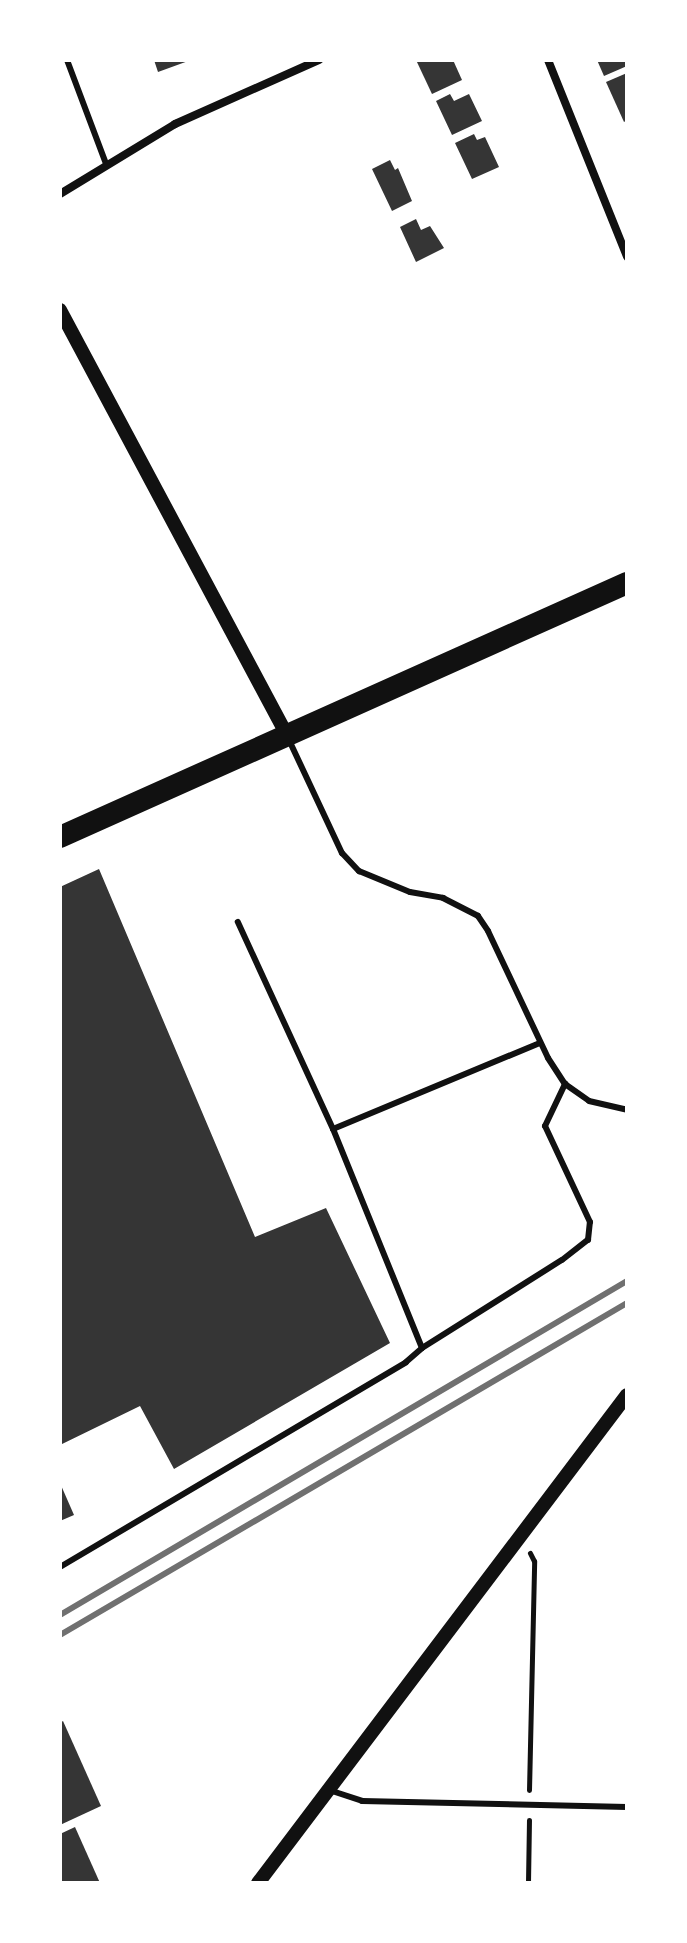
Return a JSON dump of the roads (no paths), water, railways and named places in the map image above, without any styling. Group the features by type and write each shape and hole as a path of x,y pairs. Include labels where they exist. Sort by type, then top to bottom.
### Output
{"highway":[{"path":"60,837 627,583"}],"street":[{"path":"60,194 175,124 319,60"},
{"path":"548,60 627,257"},
{"path":"60,310 288,737"},
{"path":"258,1883 627,1395"}],"lane":[{"path":"67,60 106,164"},
{"path":"288,737 342,853 359,871 410,892 443,898 478,916 488,931 540,1043 565,1084 589,1101 627,1110"},
{"path":"238,922 333,1129 422,1348"},
{"path":"333,1129 540,1043"},
{"path":"60,1567 406,1362 422,1348 562,1260 588,1240 590,1222 545,1126 565,1084"},
{"path":"329,1790 362,1801 627,1807"}],"railway":[{"path":"60,1615 627,1281"},
{"path":"60,1635 627,1303"}]}
